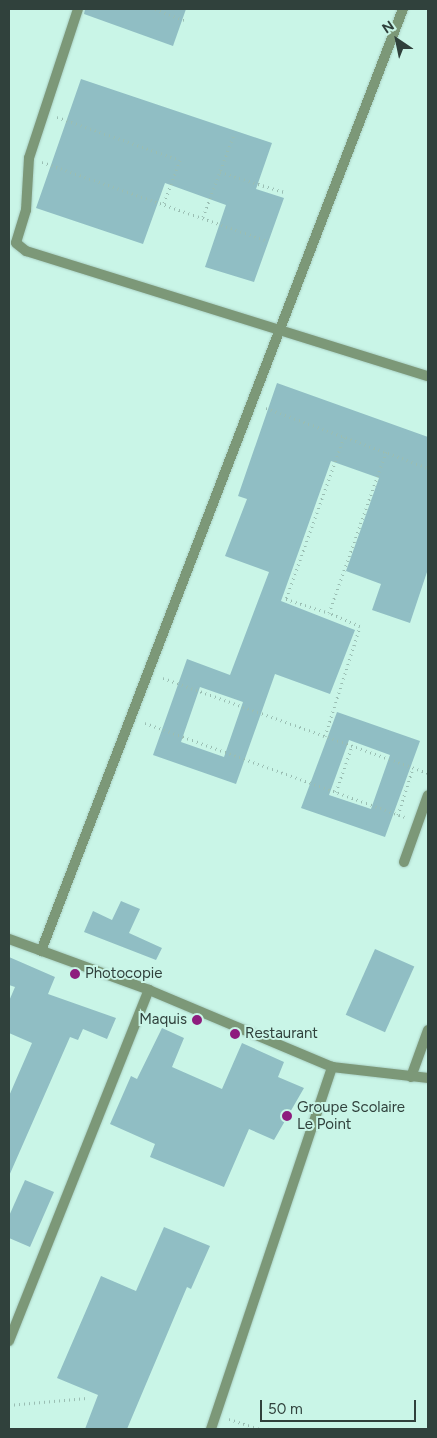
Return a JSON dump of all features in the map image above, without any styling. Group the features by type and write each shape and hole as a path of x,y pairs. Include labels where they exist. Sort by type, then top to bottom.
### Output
{"street":[{"path":"78,9 29,158 26,210 13,242 26,251 428,376"},
{"path":"41,951 403,9"},
{"path":"404,862 428,795"},
{"path":"9,939 149,990 332,1068 428,1078"},
{"path":"9,1340 149,990"},
{"path":"411,1077 428,1030"},
{"path":"211,1429 213,1413 332,1068"}],"path":[{"path":"155,9 184,20"},
{"path":"44,112 180,160 164,203"},
{"path":"203,217 234,134"},
{"path":"29,158 164,203 268,241"},
{"path":"220,172 284,192"},
{"path":"251,403 428,468"},
{"path":"325,736 360,626 285,597 344,437"},
{"path":"329,613 386,452"},
{"path":"148,672 428,774"},
{"path":"130,718 418,822"},
{"path":"336,792 352,746"},
{"path":"398,815 413,768"},
{"path":"9,1405 86,1398"},
{"path":"213,1413 259,1429"}],"building":[{"path":"85,9 186,9 173,46 84,14"},
{"path":"81,79 272,143 256,189 284,198 254,282 205,267 226,205 165,183 143,244 36,208"},
{"path":"277,383 428,437 428,569 410,623 372,610 381,584 346,571 379,478 331,461 281,601 355,630 330,694 275,674 236,784 153,755 187,659 230,675 269,572 225,556 247,499 238,496","holes":["200,687 243,702 224,757 181,742"]},
{"path":"337,712 420,741 385,837 301,808","holes":["349,740 390,755 371,809 329,795"]},
{"path":"121,901 140,909 129,933 162,948 156,960 84,932 93,911 112,920"},
{"path":"375,949 414,966 385,1032 346,1015"},
{"path":"9,957 55,977 48,994 116,1018 107,1039 83,1029 78,1040 70,1037 9,1176 9,1096 32,1043 9,1033 9,1001 15,987 9,985"},
{"path":"162,1028 184,1038 172,1067 222,1089 242,1043 284,1062 278,1077 304,1088 274,1140 249,1129 224,1187 150,1157 155,1144 110,1124 131,1076 137,1079"},
{"path":"25,1180 54,1192 30,1247 9,1238 9,1216"},
{"path":"164,1227 210,1246 191,1289 187,1287 127,1429 85,1429 98,1395 57,1378 101,1276 136,1291"}],"place":[{"name":"Photocopie","path":"75,974"},
{"name":"Maquis","path":"197,1020"},
{"name":"Restaurant","path":"235,1034"},
{"name":"Groupe Scolaire Le Point","path":"287,1116"}]}
